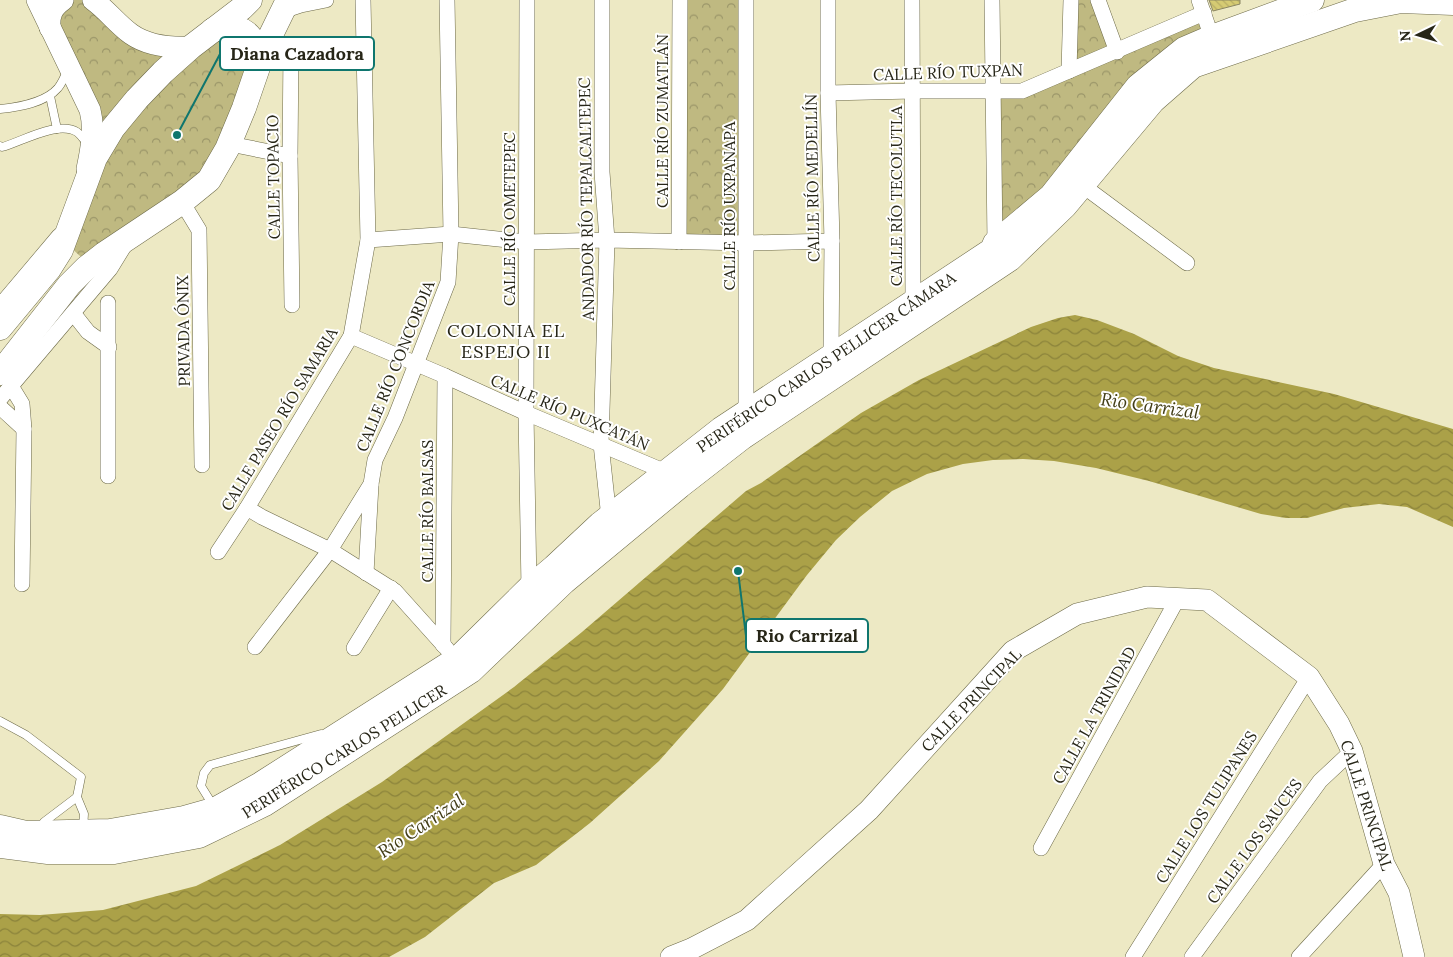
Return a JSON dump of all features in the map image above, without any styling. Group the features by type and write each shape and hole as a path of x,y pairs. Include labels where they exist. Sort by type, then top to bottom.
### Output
{"main road":[{"path":"37,0 90,110 92,122 91,147 84,186"},
{"path":"50,28 50,14 55,6 63,0"},
{"path":"93,0 138,38 153,44 187,50"},
{"path":"0,328 61,250 95,158 113,128 136,99 163,72 187,50 250,0"},
{"name":"PERIFÉRICO CARLOS PELLICER CÁMARA","path":"564,582 680,486 743,437 1010,259 1065,206 1153,101 1214,47 1312,0"},
{"name":"PERIFÉRICO CARLOS PELLICER CÁMARA","path":"0,831 26,833 120,829 184,818 219,817 259,785 352,726 451,652 609,518 721,429 992,250 995,243 1051,196 1138,86 1184,49 1214,47 1354,10 1402,1 1453,3"},
{"path":"5,380 69,284 94,261 182,202 209,180 230,144 269,36 285,5"},
{"path":"213,30 229,27 238,28 246,32 256,46 258,64"},
{"path":"69,229 69,246 72,250 87,260 94,261"},
{"name":"PERIFÉRICO CARLOS PELLICER","path":"0,831 48,852 114,852 199,836 219,817 265,804 471,671 564,582"},
{"name":"CALLE PRINCIPAL","path":"671,957 691,949 747,920 869,810 1013,651 1077,614 1147,597 1207,600 1309,677 1339,724 1352,751 1384,864 1399,893 1414,957"}],"street":[{"path":"285,5 326,0"},
{"name":"CALLE PASEO RÍO SAMARIA","path":"218,552 247,508 351,336 368,240 363,0"},
{"name":"CALLE RÍO CONCORDIA","path":"255,647 330,550 371,484 375,460 395,418 448,282 451,234 447,0"},
{"name":"CALLE RÍO OMETEPEC","path":"527,0 526,414 528,588"},
{"name":"ANDADOR RÍO TEPALCALTEPEC","path":"602,0 602,172 607,240 601,444 609,518"},
{"name":"CALLE RÍO ZUMATLÁN","path":"679,242 680,0"},
{"name":"CALLE RÍO UXPANAPA","path":"746,0 746,412"},
{"name":"CALLE RÍO MEDELLÍN","path":"828,0 828,93 832,240 831,355"},
{"name":"CALLE RÍO TECOLUTLA","path":"912,0 914,302"},
{"path":"992,0 995,243"},
{"path":"1069,71 1070,0"},
{"path":"1098,0 1117,52"},
{"path":"1202,7 1214,47"},
{"name":"CALLE RÍO TUXPAN","path":"828,93 1022,91 1117,52 1202,7"},
{"name":"CALLE TOPACIO","path":"291,50 292,305"},
{"path":"230,144 290,156"},
{"path":"1082,185 1187,263"},
{"name":"PRIVADA ÓNIX","path":"182,202 199,230 202,465"},
{"path":"0,306 69,229"},
{"path":"368,240 451,234 527,242 607,240 746,243 832,240"},
{"path":"0,399 5,380 73,313 110,269 129,237"},
{"path":"108,304 108,476"},
{"path":"73,313 88,332 109,347"},
{"name":"CALLE RÍO PUXCATÁN","path":"351,336 446,376 526,414 666,472"},
{"name":"CALLE RÍO BALSAS","path":"446,376 451,652"},
{"path":"5,380 22,404 24,429 22,584"},
{"path":"0,407 24,429"},
{"path":"366,574 371,484"},
{"path":"247,508 330,550 391,588 451,652"},
{"path":"354,648 391,588"},
{"name":"CALLE LA TRINIDAD","path":"1041,848 1178,598"},
{"name":"CALLE LOS TULIPANES","path":"1133,957 1309,677"},
{"name":"CALLE LOS SAUCES","path":"1192,957 1320,781 1352,751"},
{"path":"1299,957 1384,864"}],"lane":[{"path":"0,109 25,105 50,96 59,87 69,67"},
{"path":"50,96 57,129"},
{"path":"0,146 15,143 36,134 68,128 77,132 91,147"},
{"path":"0,721 26,735 81,778 77,796 84,814 83,831"},
{"path":"219,817 201,786 204,773 210,764 352,726"},
{"path":"37,832 44,822 77,796"}],"green space":[{"path":"63,0 93,0 153,44 213,30 254,41 227,149 94,261 80,256 69,246 95,158 53,10"},
{"path":"680,0 746,0 747,243 679,242"},
{"path":"1071,0 1100,0 1117,51 1204,13 1212,37 995,243 993,91 1069,71"}],"water":[{"path":"1075,315 1097,320 1134,334 1178,356 1214,368 1334,394 1453,429 1453,527 1407,507 1379,504 1344,508 1307,518 1286,518 1261,514 1149,481 1096,468 1054,461 993,460 963,464 927,474 892,491 860,517 836,540 807,575 723,689 659,761 590,823 536,865 494,883 425,937 389,957 0,957 0,914 40,915 103,910 196,886 280,845 382,782 514,687 582,632 746,491 761,483 861,413 919,380 1031,327 1058,318"}],"building":[{"path":"1209,0 1240,0 1240,4 1213,11"}],"place":[{"name":"Diana Cazadora","path":"177,135"},
{"name":"Rio Carrizal","path":"738,571"}],"district":[{"name":"COLONIA EL ESPEJO II","path":"506,341"}]}
